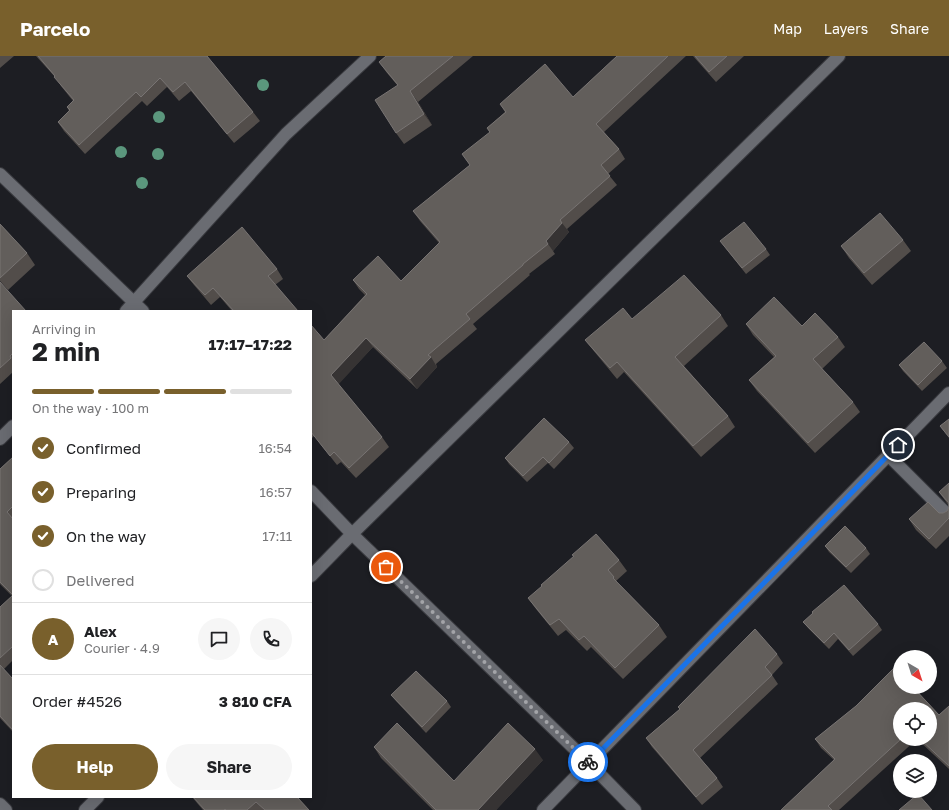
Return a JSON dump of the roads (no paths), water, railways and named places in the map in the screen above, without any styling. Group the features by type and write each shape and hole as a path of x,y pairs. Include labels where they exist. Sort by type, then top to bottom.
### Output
{"street":[{"path":"129,310 139,307 286,134 370,56"},
{"path":"312,575 839,56"},
{"path":"0,174 139,307"},
{"path":"543,810 949,393"},
{"path":"0,439 12,427"},
{"path":"888,455 949,516"},
{"path":"312,492 352,534 589,763 635,810"},
{"path":"85,810 97,798"},
{"path":"0,804 6,810"}]}
